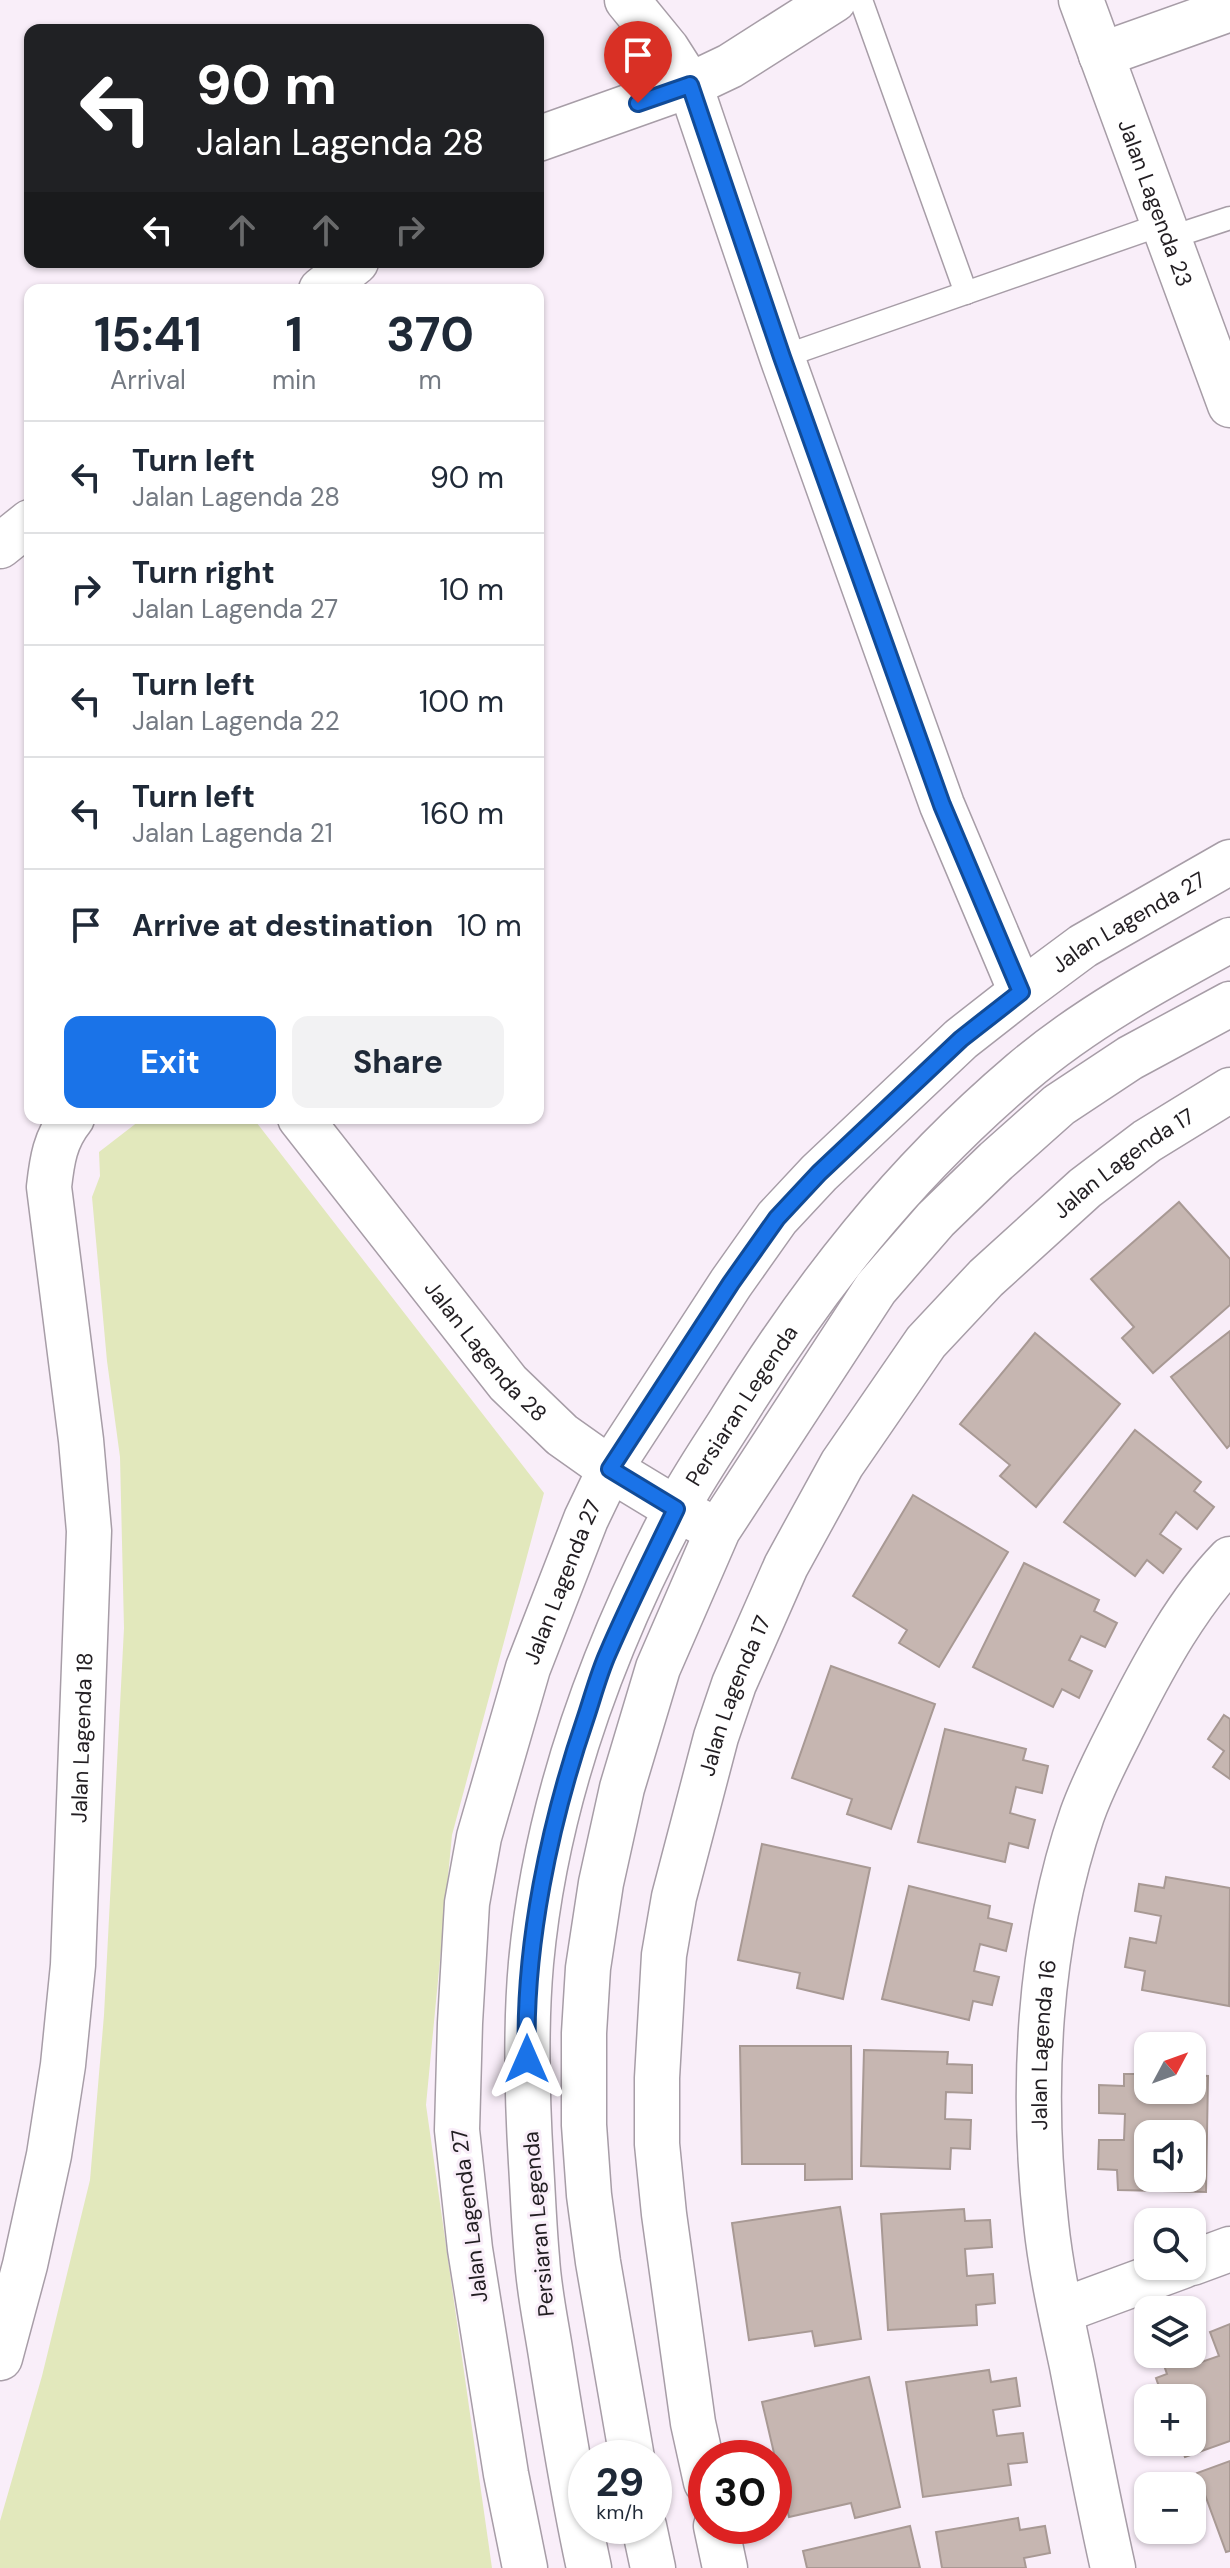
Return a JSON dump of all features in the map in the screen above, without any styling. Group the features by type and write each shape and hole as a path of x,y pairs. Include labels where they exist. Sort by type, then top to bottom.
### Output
{"street":[{"path":"627,0 667,49 690,85 782,357 942,805 1021,992"},
{"path":"544,137 690,85 730,66 834,0"},
{"name":"Jalan Lagenda 23","path":"1081,0 1230,405"},
{"path":"1101,55 1230,9"},
{"path":"328,284 348,268"},
{"path":"0,546 24,527"},
{"name":"Jalan Lagenda 27","path":"525,2568 506,2474 470,2249 457,2130 467,1903 479,1837 528,1668 586,1519 610,1469 731,1283 777,1218 819,1173 961,1039 1021,992 1083,946 1230,862"},
{"name":"Persiaran Legenda","path":"589,2568 573,2493 537,2263 526,2033 532,1958 547,1858 567,1772 607,1655 676,1509 766,1364 838,1262 900,1188 958,1129 1024,1070 1095,1018 1230,940"},
{"path":"629,2440 589,2195 584,2125 584,2033 588,1968 601,1883 622,1788 658,1668 718,1530 876,1288 936,1219 1059,1105 1130,1058 1230,1004"},
{"name":"Jalan Lagenda 17","path":"698,2440 684,2368 664,2214 657,2144 657,2078 664,1955 674,1897 716,1737 734,1684 786,1566 842,1464 926,1342 986,1278 1085,1188 1147,1141 1230,1090"},
{"name":"Jalan Lagenda 18","path":"0,2358 25,2265 49,2155 63,2065 73,1965 89,1531 81,1440 49,1187 52,1155 68,1124"},
{"name":"Jalan Lagenda 28","path":"305,1124 508,1383 562,1435 610,1469 718,1530"},
{"name":"Jalan Lagenda 16","path":"1113,2568 1046,2225 1039,2140 1039,2077 1047,1975 1082,1815 1145,1684 1183,1621 1230,1559"},
{"path":"1206,2258 1230,2249"},
{"path":"1061,2311 1145,2280"},
{"path":"648,2544 653,2568"},
{"path":"720,2544 725,2568"}],"lane":[{"path":"861,0 966,293"},
{"path":"782,357 966,293 1166,231 1230,218"}],"green space":[{"path":"135,1124 258,1124 544,1493 452,1835 426,2105 492,2568 0,2568 0,2521 42,2376 90,2180 104,2015 124,1628 120,1457 107,1361 92,1197 100,1176 99,1152"}],"building":[{"path":"1179,1202 1230,1259 1230,1305 1153,1373 1122,1338 1134,1327 1091,1279"},
{"path":"1230,1331 1230,1445 1227,1448 1171,1377"},
{"path":"1035,1333 1120,1404 1036,1507 1000,1476 1010,1465 960,1424"},
{"path":"1135,1430 1201,1482 1194,1491 1214,1507 1197,1529 1176,1512 1160,1534 1181,1549 1163,1573 1147,1560 1135,1576 1064,1522"},
{"path":"913,1495 1008,1552 939,1667 899,1643 907,1630 853,1596"},
{"path":"1024,1563 1099,1600 1094,1611 1117,1623 1105,1647 1081,1636 1069,1660 1092,1671 1079,1698 1062,1689 1053,1707 973,1667"},
{"path":"831,1666 935,1704 891,1829 847,1814 852,1799 792,1778"},
{"path":"1224,1715 1230,1719 1230,1779 1213,1767 1224,1751 1208,1739"},
{"path":"945,1729 1026,1749 1023,1760 1048,1766 1042,1793 1016,1787 1010,1813 1035,1820 1028,1848 1009,1843 1005,1862 918,1842"},
{"path":"762,1844 870,1868 843,1999 797,1988 800,1973 738,1960"},
{"path":"1166,1877 1230,1888 1229,2006 1142,1990 1145,1971 1125,1967 1130,1938 1156,1943 1161,1916 1135,1911 1139,1884 1164,1888"},
{"path":"909,1886 990,1906 988,1918 1012,1924 1006,1951 980,1944 974,1971 999,1977 992,2005 973,2001 969,2020 882,1999"},
{"path":"740,2046 851,2046 852,2179 805,2180 805,2164 742,2164"},
{"path":"864,2050 948,2052 947,2064 972,2065 972,2093 946,2092 945,2119 971,2120 970,2149 951,2148 950,2169 861,2166"},
{"path":"1124,2074 1134,2074 1134,2104 1206,2104 1208,2076 1206,2192 1206,2120 1134,2120 1134,2190 1118,2190 1117,2170 1098,2169 1099,2140 1124,2140 1125,2114 1099,2113 1099,2085 1124,2086"},
{"path":"840,2207 861,2339 815,2346 812,2331 749,2340 732,2223"},
{"path":"964,2209 965,2221 990,2220 992,2247 965,2249 967,2276 993,2274 995,2303 976,2305 977,2325 888,2330 881,2214"},
{"path":"1230,2324 1230,2441 1206,2450 1206,2384 1158,2384 1156,2378 1167,2374 1165,2368 1206,2368 1206,2360 1219,2356 1210,2332"},
{"path":"989,2370 991,2382 1016,2378 1020,2406 993,2410 997,2436 1023,2433 1027,2462 1008,2464 1011,2485 923,2497 906,2382"},
{"path":"869,2377 900,2507 855,2518 851,2503 792,2516 792,2440 771,2440 762,2402"},
{"path":"1230,2461 1230,2551 1226,2552 1206,2498 1206,2472 1200,2472"},
{"path":"1018,2518 1020,2530 1045,2526 1050,2553 1024,2558 1026,2568 942,2568 936,2532"},
{"path":"910,2526 920,2568 807,2568 803,2551"}],"route":[{"path":"527,2059 532,1958 547,1858 567,1772 607,1655 676,1509 610,1469 777,1218 819,1173 961,1039 1021,992 942,805 782,357 690,85 638,103"}]}
